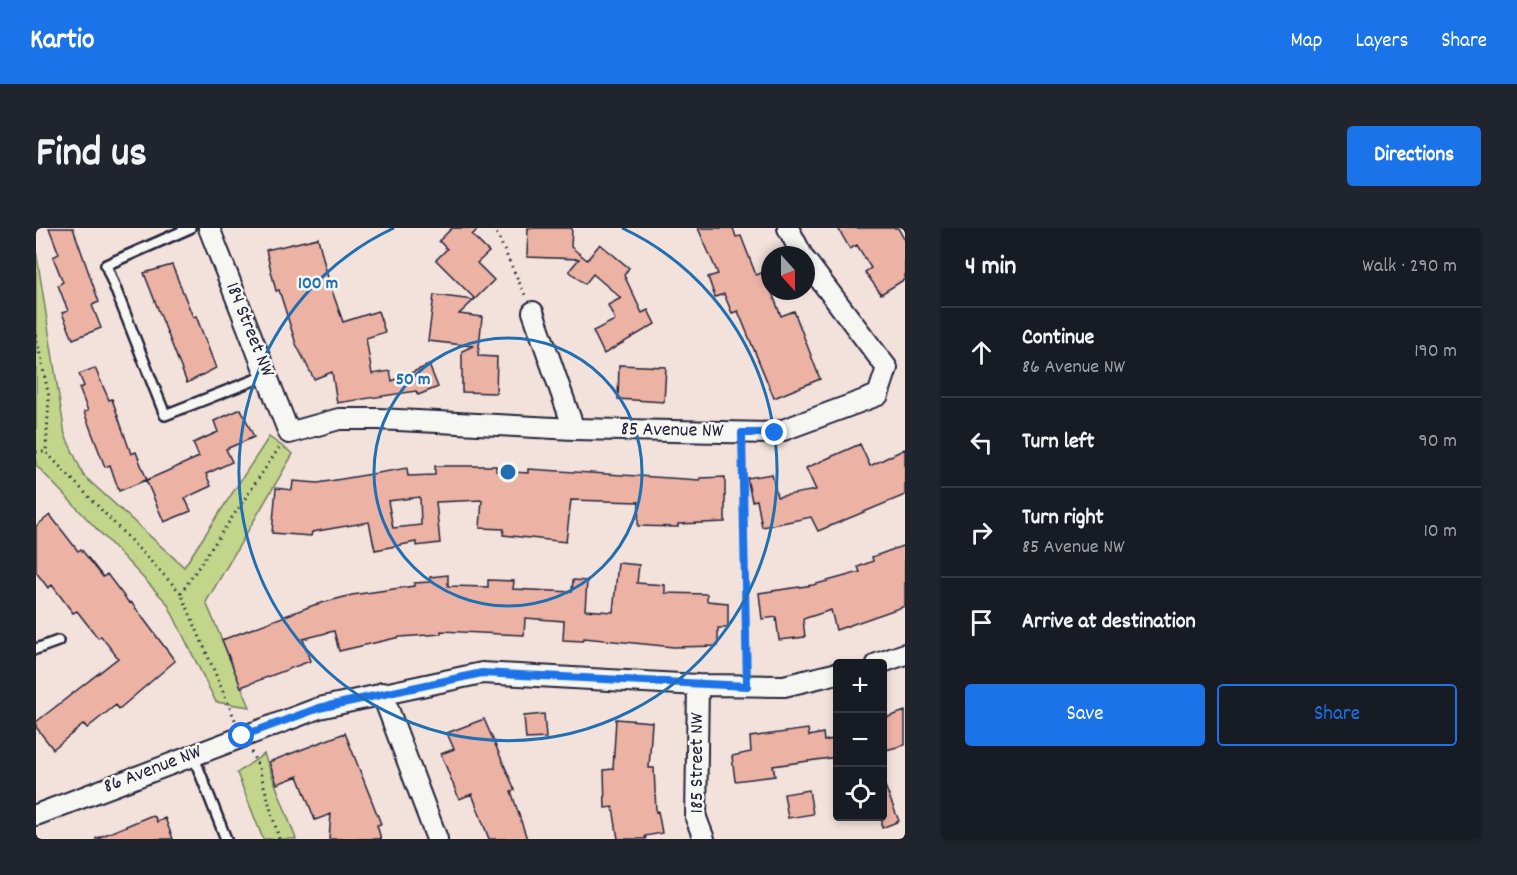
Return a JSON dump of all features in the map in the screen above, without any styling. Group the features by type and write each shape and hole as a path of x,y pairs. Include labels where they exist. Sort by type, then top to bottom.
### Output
{"street":[{"name":"184 Street NW","path":"209,228 290,433"},
{"path":"788,228 797,246"},
{"name":"85 Avenue NW","path":"290,433 339,419 574,429 775,433 878,395 887,368 815,273"},
{"path":"533,312 574,429"},
{"path":"887,660 905,654"},
{"name":"86 Avenue NW","path":"37,813 319,708 482,673 747,686 784,686 833,674"},
{"name":"185 Street NW","path":"698,685 696,818 704,839"},
{"path":"382,693 437,839"}],"lane":[{"path":"190,228 106,265 165,414 267,375"},
{"path":"36,648 58,640"},
{"path":"193,754 226,839"}],"path":[{"path":"494,228 533,312"},
{"path":"36,335 49,397 46,452"},
{"path":"182,593 290,433"},
{"path":"742,433 747,686"},
{"path":"36,452 46,452 182,593 242,736 259,768 279,839"}],"green space":[{"path":"36,250 65,435 84,476 184,567 269,437 293,454 206,602 250,707 216,702 167,603 36,465"},
{"path":"264,754 296,839 263,839 237,773"}],"building":[{"path":"49,228 73,228 99,302 92,305 101,328 73,339 62,313 68,311 58,285 63,282 53,257 59,254"},
{"path":"452,228 479,228 472,235 489,252 477,263 494,280 475,299 436,260 447,249 439,241"},
{"path":"528,228 572,228 571,247 587,260 600,244 629,268 624,275 642,313 648,310 655,324 604,354 593,331 615,320 608,305 621,298 593,274 585,284 569,271 579,259 527,257"},
{"path":"698,228 733,228 736,237 741,236 756,275 761,273 761,300 775,300 781,316 794,311 820,379 774,398 738,311 732,313 724,294 715,297 708,277 718,274"},
{"path":"838,228 898,228 905,241 905,279 881,294 865,272 871,268 857,245 850,249"},
{"path":"318,238 329,282 343,322 378,311 385,332 366,338 372,374 390,371 392,381 429,365 438,387 418,395 416,391 337,403 332,372 314,379 296,344 279,290 276,291 266,250"},
{"path":"172,265 193,317 196,316 216,368 187,383 144,273"},
{"path":"434,295 474,300 459,314 482,317 478,356 497,357 496,393 462,392 462,351 473,346 428,341"},
{"path":"619,365 666,367 664,402 618,399"},
{"path":"95,368 109,400 112,399 131,454 136,452 147,480 199,457 193,443 218,432 214,421 241,409 254,437 226,449 232,462 206,474 211,486 185,498 191,511 164,522 146,480 119,491 110,465 105,467 84,412 88,411 79,388 84,386 79,374"},
{"path":"860,444 870,466 905,449 905,495 818,531 811,517 762,527 757,500 752,501 747,478 772,474 777,497 816,490 806,468"},
{"path":"435,466 496,466 496,471 528,473 528,469 700,480 700,478 725,477 725,522 678,524 678,527 638,526 639,502 571,500 566,542 503,535 504,529 480,528 482,500 436,502 440,543 416,546 416,542 375,550 369,522 312,532 311,536 272,533 276,488 292,490 293,481 318,483 407,468 408,476 435,475","holes":["420,497 421,525 393,528 388,501"]},
{"path":"50,515 78,551 81,549 103,577 107,574 129,603 131,602 175,661 119,709 116,705 87,728 84,724 53,749 36,727 36,722 118,658 101,636 98,638 77,611 73,613 52,585 48,588 36,572 36,526"},
{"path":"905,545 905,606 836,630 831,610 803,619 805,637 779,640 776,617 762,619 759,593 813,585 860,572 858,567 873,561 872,557"},
{"path":"618,563 639,565 637,583 665,585 665,593 707,594 707,601 728,603 728,628 718,628 718,646 674,647 584,638 583,641 563,640 564,621 525,618 524,635 441,631 441,634 400,637 339,651 334,631 303,639 310,661 241,687 222,640 314,605 352,595 414,586 414,583 430,582 430,577 448,575 448,586 488,587 488,580 514,581 513,589 572,592 573,580 587,581 585,610 613,612"},
{"path":"905,711 905,745 887,750 887,717"},
{"path":"544,714 546,738 526,739 524,716"},
{"path":"484,719 515,790 511,791 527,839 489,839 472,794 459,799 441,754 454,749 447,733"},
{"path":"616,719 652,722 649,768 654,768 656,812 658,811 662,833 645,836 646,839 618,839 613,807 605,808 604,770 613,769"},
{"path":"808,729 809,736 823,733 824,741 833,739 833,758 773,766 775,776 735,781 732,756 751,752 750,737"},
{"path":"345,733 381,824 377,825 381,839 329,839 331,814 315,820 298,776 277,784 269,762"},
{"path":"809,790 813,814 788,818 784,794"},
{"path":"887,791 899,821 882,828 882,821 887,821"},
{"path":"150,816 155,817 157,822 165,818 173,839 95,839"}],"route":[{"path":"242,736 319,708 482,673 747,686 742,433 775,433"}]}
